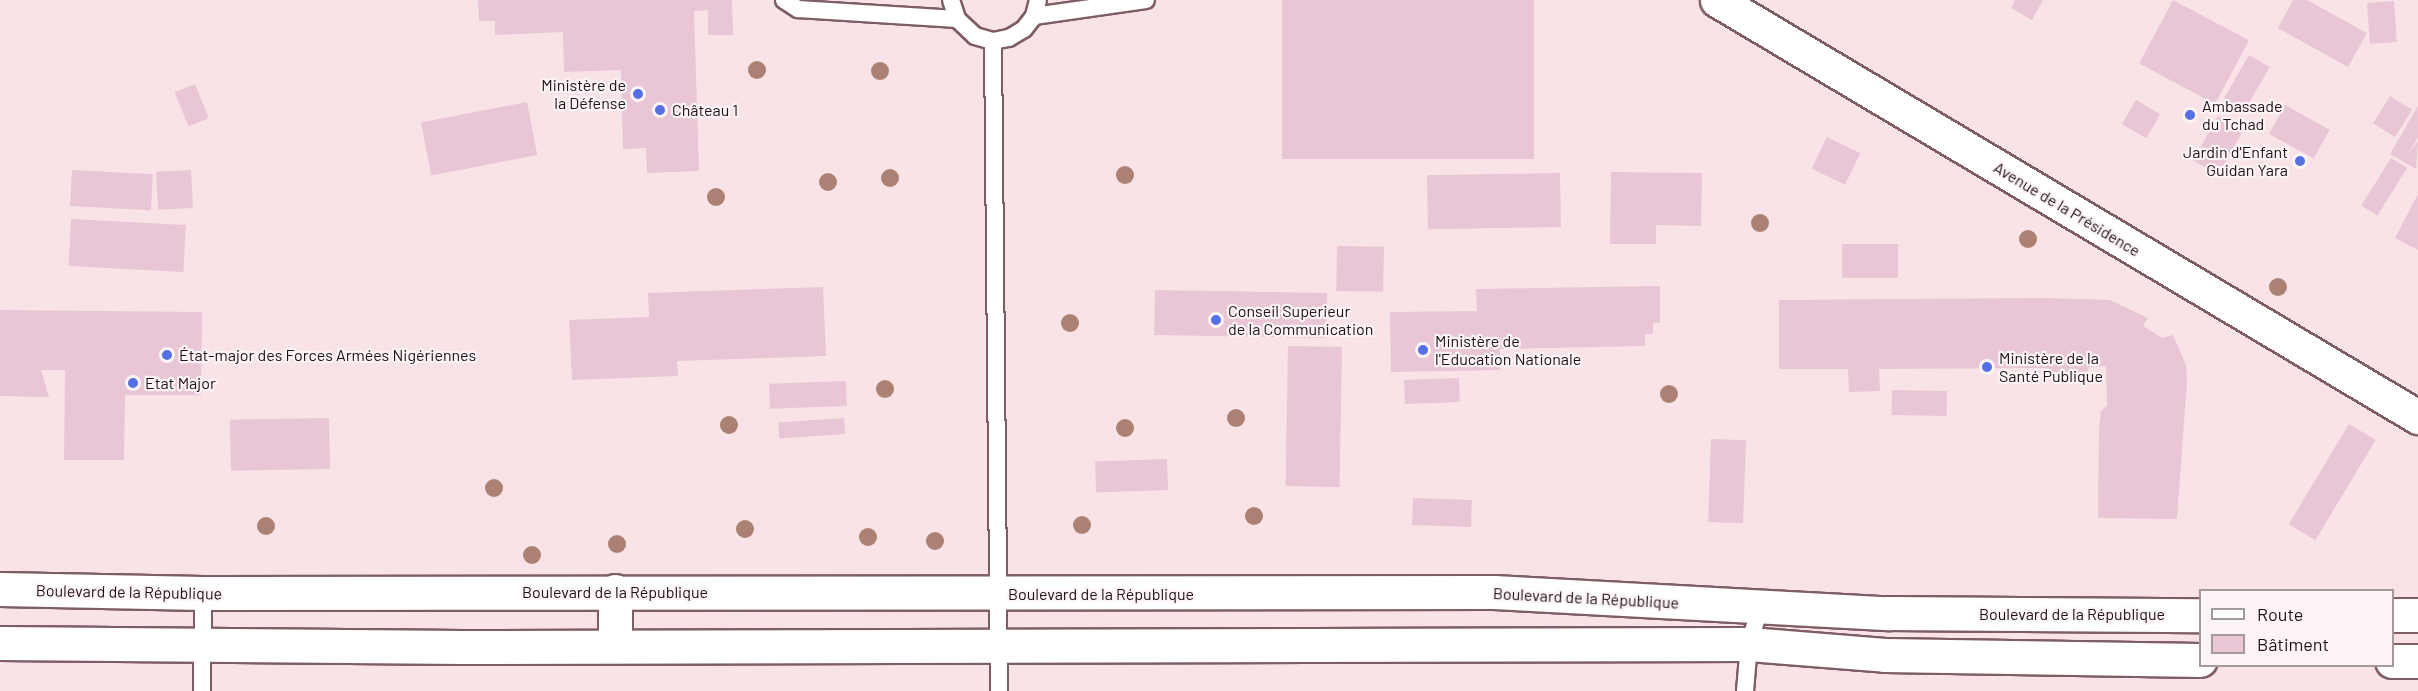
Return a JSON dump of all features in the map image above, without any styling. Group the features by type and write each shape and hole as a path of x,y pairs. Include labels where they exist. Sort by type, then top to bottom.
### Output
{"main road":[{"name":"Avenue de la Présidence","path":"1717,0 2418,417"},
{"name":"Boulevard de la République","path":"0,589 203,593 615,591 1267,595 1494,592 1760,608 1888,613 2199,615"},
{"path":"615,591 615,644"},
{"path":"1494,592 1495,644"},
{"path":"1265,647 1267,595"},
{"path":"1885,655 1888,613"},
{"path":"2394,615 2418,615"},
{"path":"0,643 463,647 615,644 1265,647 1749,644 1885,655 2199,660"},
{"path":"2394,661 2418,661"}],"lane":[{"path":"784,0 798,9 957,19"},
{"path":"951,0 957,19 975,36 993,40 1009,38 1024,29 1036,8 1146,0"},
{"path":"993,40 999,691"},
{"path":"202,691 203,593"},
{"path":"1745,691 1749,644 1760,608"}],"building":[{"name":"Château 1","path":"478,0 732,0 733,35 708,35 708,10 694,11 699,171 647,173 646,148 623,149 621,70 564,72 563,32 495,35 495,21 479,21"},
{"path":"1282,0 1534,0 1534,159 1282,159"},
{"path":"2015,0 2043,0 2032,20 2011,8"},
{"path":"2173,0 2249,40 2215,104 2139,64"},
{"path":"2293,0 2307,0 2367,33 2348,67 2278,28"},
{"path":"2394,1 2397,42 2370,44 2367,3"},
{"path":"2249,55 2270,67 2245,110 2224,98"},
{"path":"195,84 209,118 188,127 175,92"},
{"path":"2390,96 2412,110 2395,137 2373,123"},
{"path":"2136,100 2160,114 2146,138 2122,124"},
{"path":"527,102 537,155 431,176 421,123"},
{"path":"2285,105 2330,130 2314,159 2269,134"},
{"path":"2418,106 2418,137 2408,154 2418,141 2416,169 2390,154"},
{"path":"2218,116 2243,130 2219,175 2193,161"},
{"path":"1827,137 1860,153 1845,185 1812,168"},
{"path":"2391,158 2407,168 2377,216 2361,205"},
{"path":"72,170 153,174 151,210 70,206"},
{"path":"191,170 193,208 158,210 156,172"},
{"path":"1611,172 1702,173 1701,226 1656,225 1656,244 1610,244"},
{"path":"1560,173 1561,227 1428,229 1427,175"},
{"path":"2418,194 2418,250 2395,238"},
{"path":"71,219 186,225 183,272 69,266"},
{"path":"1842,244 1898,244 1898,278 1842,278"},
{"path":"1337,246 1384,247 1383,292 1336,291"},
{"path":"1660,286 1660,323 1653,323 1653,334 1645,334 1645,346 1500,349 1500,370 1391,372 1390,312 1477,311 1476,289"},
{"path":"823,287 826,356 677,361 678,376 572,380 569,320 649,317 648,293"},
{"path":"1155,290 1327,293 1326,338 1154,335"},
{"path":"2045,298 2110,300 2148,318 2143,326 2162,338 2173,335 2186,365 2187,382 2177,519 2098,518 2099,430 2101,411 2107,406 2106,366 2089,367 2085,379 2062,380 2061,375 2045,375 2045,368 1879,369 1880,391 1849,392 1848,369 1779,369 1779,300"},
{"name":"Etat Major","path":"0,310 202,312 201,395 125,395 124,460 64,460 65,370 41,370 49,397 0,396"},
{"path":"1288,346 1342,347 1340,487 1286,486"},
{"path":"1459,378 1460,402 1405,404 1404,380"},
{"path":"846,381 847,406 770,409 769,384"},
{"path":"1892,390 1947,391 1947,416 1892,415"},
{"path":"329,418 330,469 231,471 230,420"},
{"path":"844,418 845,434 779,439 778,423"},
{"path":"2349,424 2376,440 2315,540 2289,524"},
{"path":"1711,439 1746,440 1743,523 1708,522"},
{"path":"1167,459 1168,490 1096,492 1095,462"},
{"path":"1413,498 1472,500 1471,527 1412,525"}],"place":[{"name":"Ministère de la Défense","path":"638,94"},
{"name":"Château 1","path":"660,110"},
{"name":"Ambassade du Tchad","path":"2190,115"},
{"name":"Jardin d'Enfant Guidan Yara","path":"2300,161"},
{"name":"Conseil Superieur de la Communication","path":"1216,320"},
{"name":"Ministère de l'Education Nationale","path":"1423,350"},
{"name":"État-major des Forces Armées Nigériennes","path":"167,355"},
{"name":"Ministère de la Santé Publique","path":"1987,367"},
{"name":"Etat Major","path":"133,383"}]}
